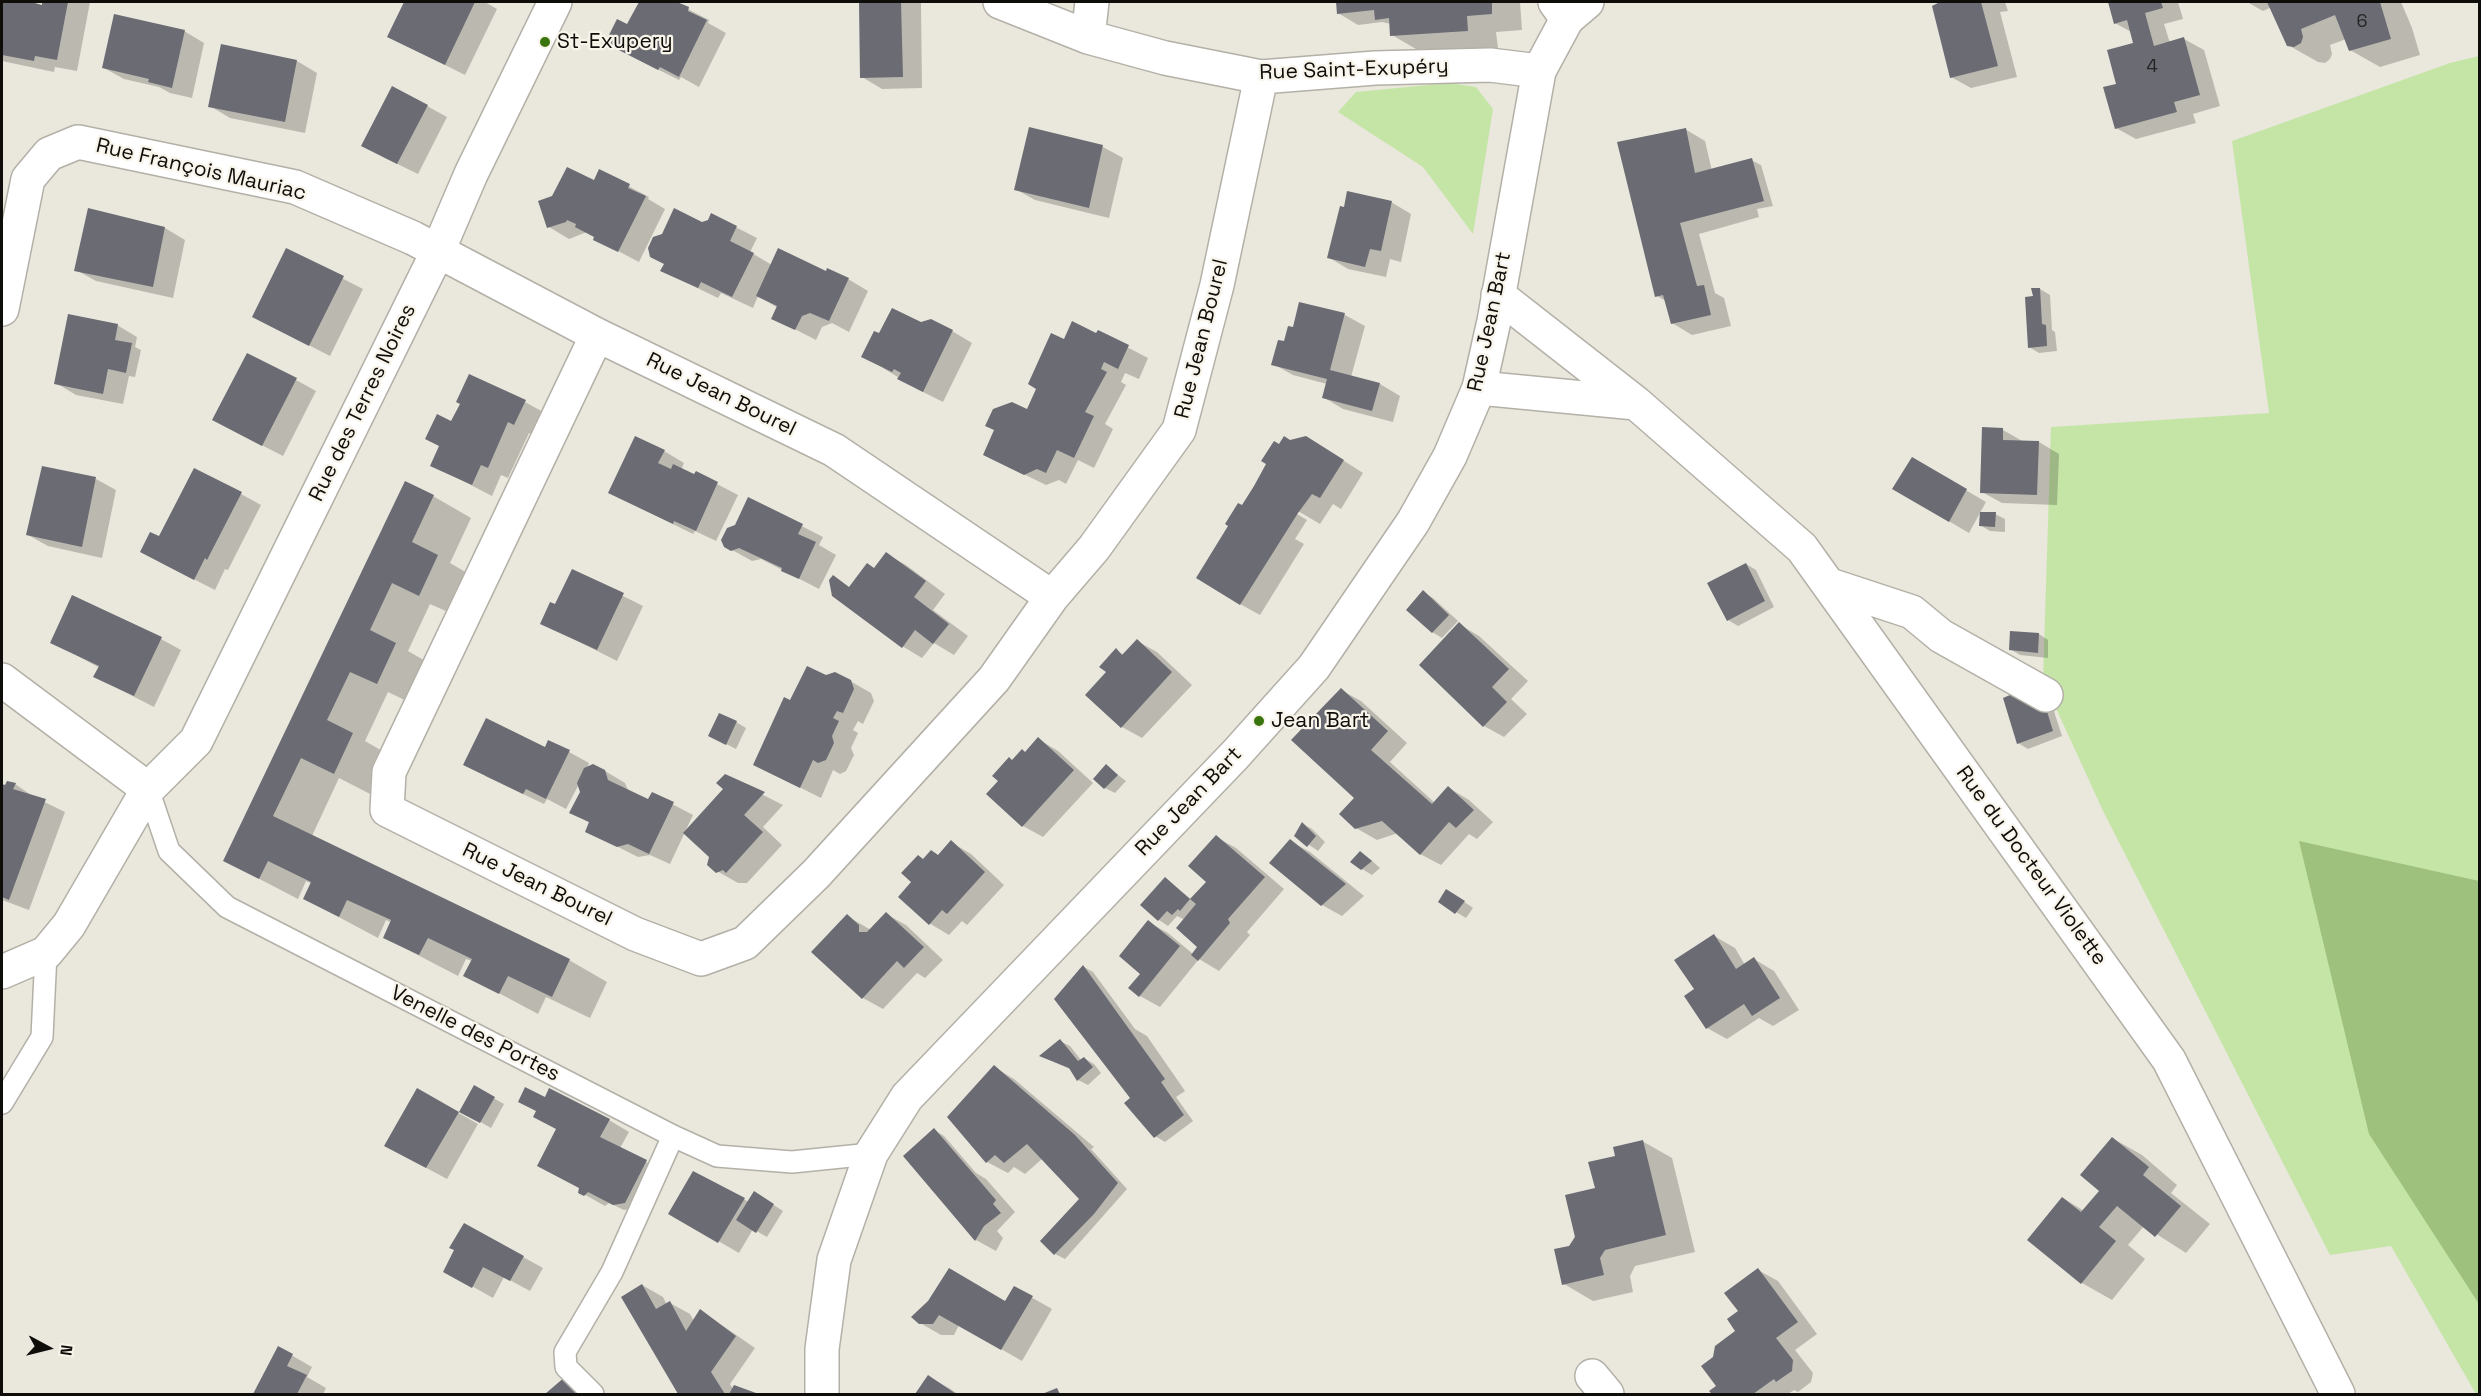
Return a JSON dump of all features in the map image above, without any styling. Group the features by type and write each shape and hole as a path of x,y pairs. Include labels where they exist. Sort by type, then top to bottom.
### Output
{"street":[{"name":"Rue des Terres Noires","path":"46,953 69,925 148,789 196,741 438,251 471,174 555,2"},
{"name":"Rue Saint-Exupéry","path":"1000,2 1088,36 1165,58 1261,77 1375,68 1490,65 1539,71"},
{"path":"1088,36 1092,2"},
{"name":"Rue Jean Bart","path":"822,1395 822,1349 834,1260 871,1154 907,1097 1235,755 1314,667 1413,522 1450,456 1479,388 1539,71 1570,7"},
{"name":"Rue Jean Bourel","path":"597,335 389,772 387,810 635,934 701,959 745,943 816,874 994,679 1052,597 1094,548 1179,430 1217,285 1261,77"},
{"name":"Rue François Mauriac","path":"2,309 28,179 49,154 78,142 295,187 438,251"},
{"name":"Rue Jean Bourel","path":"438,251 597,335 834,450 1052,597"},
{"name":"Rue du Docteur Violette","path":"1498,295 1636,403 1802,548 2169,1060 2338,1395"},
{"path":"1479,388 1636,403"},
{"path":"1830,585 1912,612 1941,636 2046,695"},
{"path":"2,680 148,789"},
{"path":"2,972 46,953"}],"lane":[{"name":"Venelle des Portes","path":"148,789 169,851 226,907 673,1136 717,1156 792,1162 871,1154"},
{"path":"2,1103 42,1037 46,953"},
{"path":"593,1395 566,1367 565,1352 612,1272 673,1136"}],"green space":[{"path":"2479,56 2479,1394 2476,1394 2391,1246 2330,1255 2104,813 2043,680 2051,427 2269,413 2232,141 2450,63"},
{"path":"1449,83 1476,87 1493,109 1473,234 1423,167 1338,112 1356,92"},
{"path":"2299,841 2479,881 2479,1304 2369,1134"}],"building":[{"path":"2,2 31,2 42,5 42,2 68,2 57,60 35,56 34,61 2,55"},
{"path":"404,2 475,2 445,65 387,37"},
{"path":"639,2 677,2 689,7 688,11 707,20 679,77 660,67 658,70 605,43 617,19 627,24"},
{"path":"859,2 901,2 903,77 860,78"},
{"path":"1336,2 1492,2 1492,14 1467,16 1468,31 1390,36 1389,18 1375,20 1374,10 1337,14"},
{"path":"1940,2 1981,2 1998,66 1950,78 1932,6"},
{"path":"2108,2 2161,2 2163,8 2145,13 2154,46 2184,37 2200,95 2174,102 2177,112 2115,129 2103,87 2116,84 2107,50 2133,43 2127,20 2114,24"},
{"path":"2267,2 2380,2 2391,39 2349,51 2335,15 2301,29 2303,37 2301,43 2294,47 2287,46"},
{"path":"114,14 185,30 172,88 148,82 149,79 102,68"},
{"path":"221,44 297,60 285,122 208,107"},
{"path":"392,86 428,105 397,164 361,146"},
{"path":"1029,127 1103,145 1089,208 1014,190"},
{"path":"1686,128 1695,173 1752,158 1764,201 1680,223 1697,286 1704,285 1711,315 1671,324 1663,295 1655,297 1617,142"},
{"path":"567,167 594,180 599,169 630,184 628,188 646,196 618,252 593,240 594,237 567,220 547,228 538,201 552,196"},
{"path":"1347,191 1392,201 1381,251 1370,249 1365,267 1327,258 1340,206 1344,207"},
{"path":"88,208 165,227 153,287 74,271"},
{"path":"674,208 702,222 708,220 711,213 737,226 730,241 754,253 732,297 701,282 698,288 660,271 664,264 650,257 648,248 653,237 662,234"},
{"path":"286,248 344,276 309,346 252,317"},
{"path":"778,248 826,271 827,268 849,278 829,321 810,313 802,316 795,330 771,319 777,306 756,296"},
{"path":"2031,288 2040,288 2042,324 2046,325 2047,346 2028,348 2025,297 2033,296"},
{"path":"1299,302 1345,313 1330,370 1380,383 1372,411 1322,398 1327,379 1271,365 1278,340 1284,341 1288,326 1293,327"},
{"path":"892,308 921,322 931,319 953,330 923,392 897,379 901,373 894,369 892,372 861,357 874,331 879,333"},
{"path":"68,314 118,324 115,340 132,343 126,373 108,369 103,394 54,384"},
{"path":"1072,321 1129,345 1118,369 1104,362 1101,369 1107,372 1085,412 1094,416 1074,458 1057,450 1046,473 1037,469 1024,475 983,455 994,430 985,426 993,409 1012,402 1027,409 1036,389 1028,384 1051,333 1064,339"},
{"path":"247,353 297,378 262,446 212,420"},
{"path":"469,374 526,400 514,425 508,422 488,468 481,465 472,485 430,466 439,446 425,439 437,414 451,421 460,404 456,402"},
{"path":"1982,427 2003,428 2003,440 2039,441 2037,495 1980,493"},
{"path":"635,436 665,450 658,463 671,469 673,464 694,474 696,471 718,482 696,531 674,521 673,524 608,493"},
{"path":"1284,436 1290,440 1306,436 1344,460 1320,498 1312,494 1298,513 1240,605 1196,578 1228,526 1225,524 1238,503 1242,505 1254,486 1266,464 1261,461 1274,441 1279,444"},
{"path":"1912,457 1967,489 1949,522 1892,489"},
{"path":"42,466 96,477 82,547 26,535"},
{"path":"194,468 242,492 207,560 205,558 194,580 140,552 150,532 159,536"},
{"path":"405,481 434,495 412,542 438,555 419,596 392,583 370,630 396,643 377,684 350,672 327,720 353,733 334,774 301,758 273,816 570,959 552,997 508,976 499,994 463,976 472,959 428,938 419,955 383,938 391,920 347,900 339,917 303,899 311,882 268,861 259,879 223,861"},
{"path":"748,497 803,524 798,534 816,542 799,579 781,571 782,568 739,548 731,551 724,547 721,540 727,528 735,525"},
{"path":"1980,512 1996,512 1995,527 1979,526"},
{"path":"886,552 926,581 914,597 949,624 933,644 915,630 902,648 832,596 829,580 833,575 849,587 867,563 874,568"},
{"path":"1746,563 1765,601 1727,621 1707,583"},
{"path":"572,569 624,593 597,650 540,624 550,602 555,604"},
{"path":"1423,590 1449,615 1432,633 1406,610"},
{"path":"72,595 162,637 134,696 93,677 99,666 50,643"},
{"path":"1459,622 1509,669 1492,687 1507,702 1483,727 1419,665"},
{"path":"2010,631 2039,633 2038,653 2009,650"},
{"path":"1137,639 1172,672 1121,728 1085,695 1106,672 1099,667 1116,648 1122,655"},
{"path":"807,666 826,675 835,672 851,680 854,689 843,713 837,711 833,718 839,721 832,736 834,743 826,760 818,763 813,760 800,788 753,765 784,697 790,700"},
{"path":"1341,688 1388,731 1371,750 1432,804 1448,786 1474,810 1456,828 1449,822 1420,855 1382,821 1355,829 1339,814 1354,798 1291,740"},
{"path":"2009,690 2043,698 2053,731 2017,744 2003,698 2010,695"},
{"path":"719,713 737,721 726,745 708,736"},
{"path":"486,718 545,747 548,740 570,750 546,799 526,789 523,794 463,765"},
{"path":"1038,737 1074,770 1022,827 986,794 998,781 992,776 1009,757 1012,760 1022,749 1025,752"},
{"path":"593,764 605,770 608,780 648,799 652,792 674,802 649,854 628,844 617,847 585,832 589,822 569,813 580,792 577,783 584,768"},
{"path":"1106,764 1118,775 1104,789 1093,779"},
{"path":"725,774 765,792 744,815 763,832 726,873 723,870 716,873 707,865 709,857 683,833 723,789 716,783"},
{"path":"7,781 16,783 13,789 46,799 9,900 2,897 2,784 5,785"},
{"path":"1302,822 1316,836 1307,847 1294,836"},
{"path":"1216,835 1265,877 1228,919 1230,923 1198,961 1191,955 1197,947 1176,928 1196,904 1190,899 1206,882 1188,866"},
{"path":"1290,839 1346,884 1321,906 1269,863"},
{"path":"951,840 985,872 947,914 942,910 929,925 898,897 911,882 901,873 918,855 923,859 931,850 938,855"},
{"path":"1360,851 1372,861 1361,870 1350,862"},
{"path":"1165,877 1190,899 1180,911 1178,909 1172,915 1167,911 1158,921 1140,905"},
{"path":"1446,889 1465,901 1455,914 1438,902"},
{"path":"886,912 924,947 904,968 897,961 862,999 811,952 847,914 859,925 859,932 867,932"},
{"path":"1148,920 1180,946 1139,997 1128,988 1140,974 1119,956"},
{"path":"1714,934 1736,969 1754,957 1780,998 1752,1016 1744,1004 1706,1029 1684,996 1694,989 1674,960"},
{"path":"1083,965 1165,1079 1161,1082 1184,1115 1154,1138 1124,1103 1130,1098 1054,999"},
{"path":"1060,1039 1078,1061 1084,1057 1093,1067 1077,1081 1069,1068 1039,1056"},
{"path":"994,1065 1075,1135 1118,1183 1094,1214 1054,1255 1040,1241 1079,1199 1027,1144 1004,1163 995,1155 986,1163 947,1117"},
{"path":"474,1085 495,1097 480,1123 459,1112"},
{"path":"525,1087 545,1097 549,1088 610,1119 600,1137 647,1160 625,1203 613,1205 588,1192 584,1196 578,1193 579,1188 537,1166 556,1129 533,1117 536,1111 518,1102"},
{"path":"417,1088 459,1112 426,1168 384,1146"},
{"path":"934,1128 996,1200 993,1204 1001,1213 984,1226 975,1241 903,1156"},
{"path":"2112,1137 2149,1167 2143,1175 2181,1206 2155,1237 2117,1206 2099,1227 2116,1241 2081,1284 2027,1240 2062,1197 2081,1212 2099,1191 2080,1175"},
{"path":"1643,1140 1666,1235 1605,1250 1600,1258 1604,1275 1562,1285 1554,1249 1569,1246 1575,1237 1565,1195 1595,1188 1588,1162 1615,1156 1613,1147"},
{"path":"693,1171 745,1198 718,1243 668,1214"},
{"path":"754,1191 774,1204 756,1233 736,1220"},
{"path":"464,1223 524,1256 510,1281 483,1267 472,1288 443,1272 454,1250 449,1248"},
{"path":"949,1268 1005,1301 1014,1286 1033,1296 1001,1350 939,1315 933,1324 919,1324 911,1317 928,1301"},
{"path":"1758,1268 1798,1322 1776,1338 1793,1360 1792,1371 1776,1382 1774,1379 1753,1394 1712,1394 1709,1391 1716,1386 1701,1366 1713,1357 1715,1346 1735,1331 1727,1319 1738,1311 1724,1293"},
{"path":"642,1284 656,1309 670,1301 686,1331 700,1309 736,1336 711,1372 725,1394 678,1394 621,1297"},
{"path":"278,1346 293,1354 287,1366 307,1375 297,1394 253,1394"},
{"path":"928,1375 956,1394 915,1394"},
{"path":"566,1376 583,1394 545,1394"},
{"path":"734,1385 756,1393 729,1394"},
{"path":"1057,1388 1060,1394 1042,1394"}],"place":[{"name":"St-Exupery","path":"545,42"},
{"name":"Jean Bart","path":"1259,721"}]}
